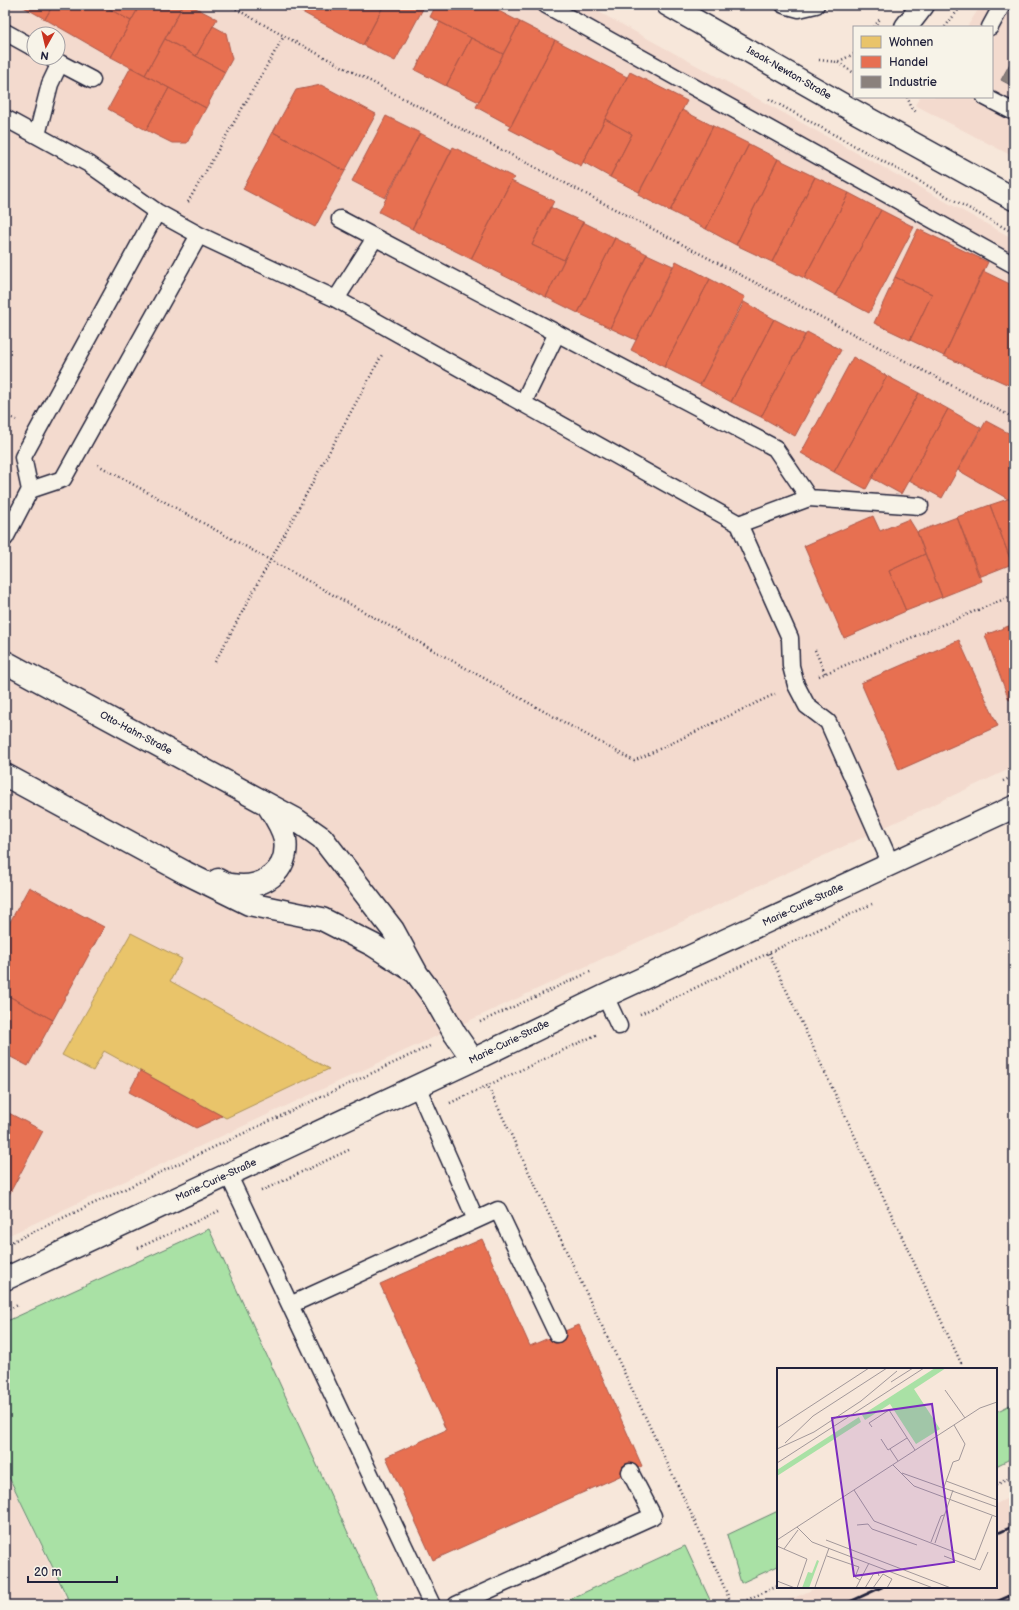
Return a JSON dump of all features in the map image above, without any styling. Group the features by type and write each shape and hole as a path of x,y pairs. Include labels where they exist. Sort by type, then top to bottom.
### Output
{"street":[{"name":"Isaak-Newton-Straße","path":"668,5 850,100 1014,199"},
{"path":"907,26 923,5"},
{"name":"Otto-Hahn-Straße","path":"5,662 267,804 322,838 393,930 417,974 434,997 455,1034 473,1060"},
{"name":"Otto-Hahn-Straße","path":"5,774 186,873 249,904 322,919 373,945 417,974"},
{"name":"Otto-Hahn-Straße","path":"186,873 205,874 231,885 249,886 266,881 279,869 284,857 285,840 280,824 267,804"},
{"name":"Marie-Curie-Straße","path":"5,1279 473,1060 605,996 1014,807"}],"lane":[{"path":"546,5 1014,265"},
{"path":"784,5 799,9 816,5"},
{"path":"991,26 1002,5"},
{"path":"5,32 26,44"},
{"path":"37,136 55,66"},
{"path":"65,66 92,80"},
{"path":"986,98 1014,112"},
{"path":"5,118 89,164 157,212 199,234 336,299 739,524 790,638 791,666 796,685 807,706 828,722 891,864"},
{"path":"5,538 30,490 23,457 157,212"},
{"path":"340,219 775,448 809,498"},
{"path":"30,490 63,479 199,234"},
{"path":"336,299 375,238"},
{"path":"523,403 557,333"},
{"path":"739,524 809,498 920,506"},
{"path":"605,996 619,1025"},
{"path":"417,1086 476,1220"},
{"path":"228,1174 432,1605"},
{"path":"290,1305 498,1210 557,1334"},
{"path":"456,1605 653,1516 630,1472"}],"path":[{"path":"229,5 298,43 1014,418"},
{"path":"946,26 962,5"},
{"path":"853,54 837,62 853,72"},
{"path":"764,97 1014,233"},
{"path":"215,662 395,332"},
{"path":"5,414 37,432"},
{"path":"77,454 634,761 796,685 1014,595"},
{"path":"1000,782 1014,776"},
{"path":"429,1112 619,1025 877,902"},
{"path":"769,953 962,1365"},
{"path":"5,1245 596,968"},
{"path":"473,1060 488,1085 688,1507 732,1605"},
{"path":"134,1251 353,1148"},
{"path":"5,1311 19,1304"},
{"path":"997,1484 1014,1476"},
{"path":"736,1605 777,1586"}],"shaded area":[{"path":"5,5 586,5 1014,239 1014,767 5,1237"},
{"path":"981,5 1014,5 1014,157 915,105 919,98 993,98 993,26 968,26"},
{"path":"5,1471 69,1605 5,1605"},
{"path":"1014,1495 1014,1605 779,1605 816,1588 997,1588 997,1504"}],"green space":[{"path":"209,1229 381,1605 71,1605 5,1469 5,1322"},
{"path":"1014,1403 1014,1457 997,1466 997,1412"},
{"path":"777,1511 777,1566 741,1583 727,1535"},
{"path":"685,1546 710,1600 699,1605 557,1605"}],"building: Wohnen":[{"path":"131,933 182,959 170,981 329,1069 226,1118 104,1051 93,1071 62,1055"}],"building: Handel":[{"path":"20,5 53,5 45,19"},
{"path":"53,5 102,5 131,21 111,57 66,31 66,26 57,26 45,19"},
{"path":"102,5 140,5 131,21"},
{"path":"140,5 183,5 145,75 111,57"},
{"path":"183,5 190,5 217,19 196,56 165,39"},
{"path":"289,5 384,5 363,45"},
{"path":"384,5 425,5 395,61 363,45"},
{"path":"436,5 487,5 520,22 503,54 430,17"},
{"path":"440,22 471,38 446,86 415,70"},
{"path":"520,22 555,40 511,126 476,107"},
{"path":"213,26 226,33 232,59 225,72 196,56"},
{"path":"471,38 503,54 479,102 446,86"},
{"path":"165,39 225,72 206,108 145,75"},
{"path":"555,40 627,77 581,166 509,129"},
{"path":"131,67 169,88 146,130 108,109"},
{"path":"630,72 687,101 639,192 610,177 632,134 605,119"},
{"path":"321,85 376,114 345,171 273,132 296,90"},
{"path":"169,88 206,108 187,143 172,143 146,130"},
{"path":"682,110 713,126 670,211 638,195"},
{"path":"386,116 420,133 385,198 352,181"},
{"path":"605,119 632,134 610,177 583,162"},
{"path":"713,126 749,144 706,229 670,211"},
{"path":"273,132 345,171 315,227 243,189"},
{"path":"420,133 452,150 412,229 379,212"},
{"path":"749,144 778,159 736,245 706,229"},
{"path":"453,147 515,178 511,181 471,259 412,229"},
{"path":"778,159 815,177 772,262 736,245"},
{"path":"815,177 849,193 804,278 772,262"},
{"path":"511,181 554,201 532,245 564,260 546,297 471,259"},
{"path":"849,193 881,210 835,295 804,278"},
{"path":"550,207 583,222 564,260 532,245"},
{"path":"881,210 914,227 869,313 835,295"},
{"path":"583,222 615,238 578,313 546,297"},
{"path":"918,229 988,262 944,356 910,340 932,294 895,277"},
{"path":"615,238 647,254 610,328 578,313"},
{"path":"647,254 673,266 636,340 610,328"},
{"path":"676,261 710,279 664,367 631,350"},
{"path":"983,271 1014,286 1014,379 1011,386 944,356"},
{"path":"895,277 932,294 910,340 874,323"},
{"path":"710,279 745,297 700,385 664,367"},
{"path":"744,302 774,319 731,402 700,385"},
{"path":"774,319 805,335 761,417 731,402"},
{"path":"807,332 841,350 795,436 761,417"},
{"path":"853,357 887,376 834,472 801,453"},
{"path":"887,376 919,393 866,489 834,472"},
{"path":"919,393 948,409 901,494 872,478"},
{"path":"948,409 981,428 942,498 909,480"},
{"path":"986,421 1014,436 1014,499 1008,499 958,470"},
{"path":"1008,499 1014,499 1014,563 1012,564 990,505"},
{"path":"990,505 1012,564 979,577 957,517"},
{"path":"873,516 880,531 909,519 917,532 925,554 889,571 906,611 844,638 804,546"},
{"path":"957,517 982,581 942,597 917,532"},
{"path":"925,554 942,597 906,611 889,571"},
{"path":"1014,624 1014,698 1009,700 985,635"},
{"path":"959,640 998,726 899,770 861,683"},
{"path":"29,887 104,927 53,1020 5,994 5,931"},
{"path":"5,994 53,1020 28,1066 5,1054"},
{"path":"140,1071 222,1116 196,1128 129,1092"},
{"path":"5,1111 43,1131 5,1202"},
{"path":"482,1239 530,1346 579,1325 642,1466 433,1560 386,1457 446,1430 380,1284"}],"building: Industrie":[{"path":"1014,56 1014,87 1001,80"}],"railway":[{"path":"997,1534 1014,1526"},
{"path":"843,1605 880,1588"},
{"path":"989,1605 1014,1594"}]}
